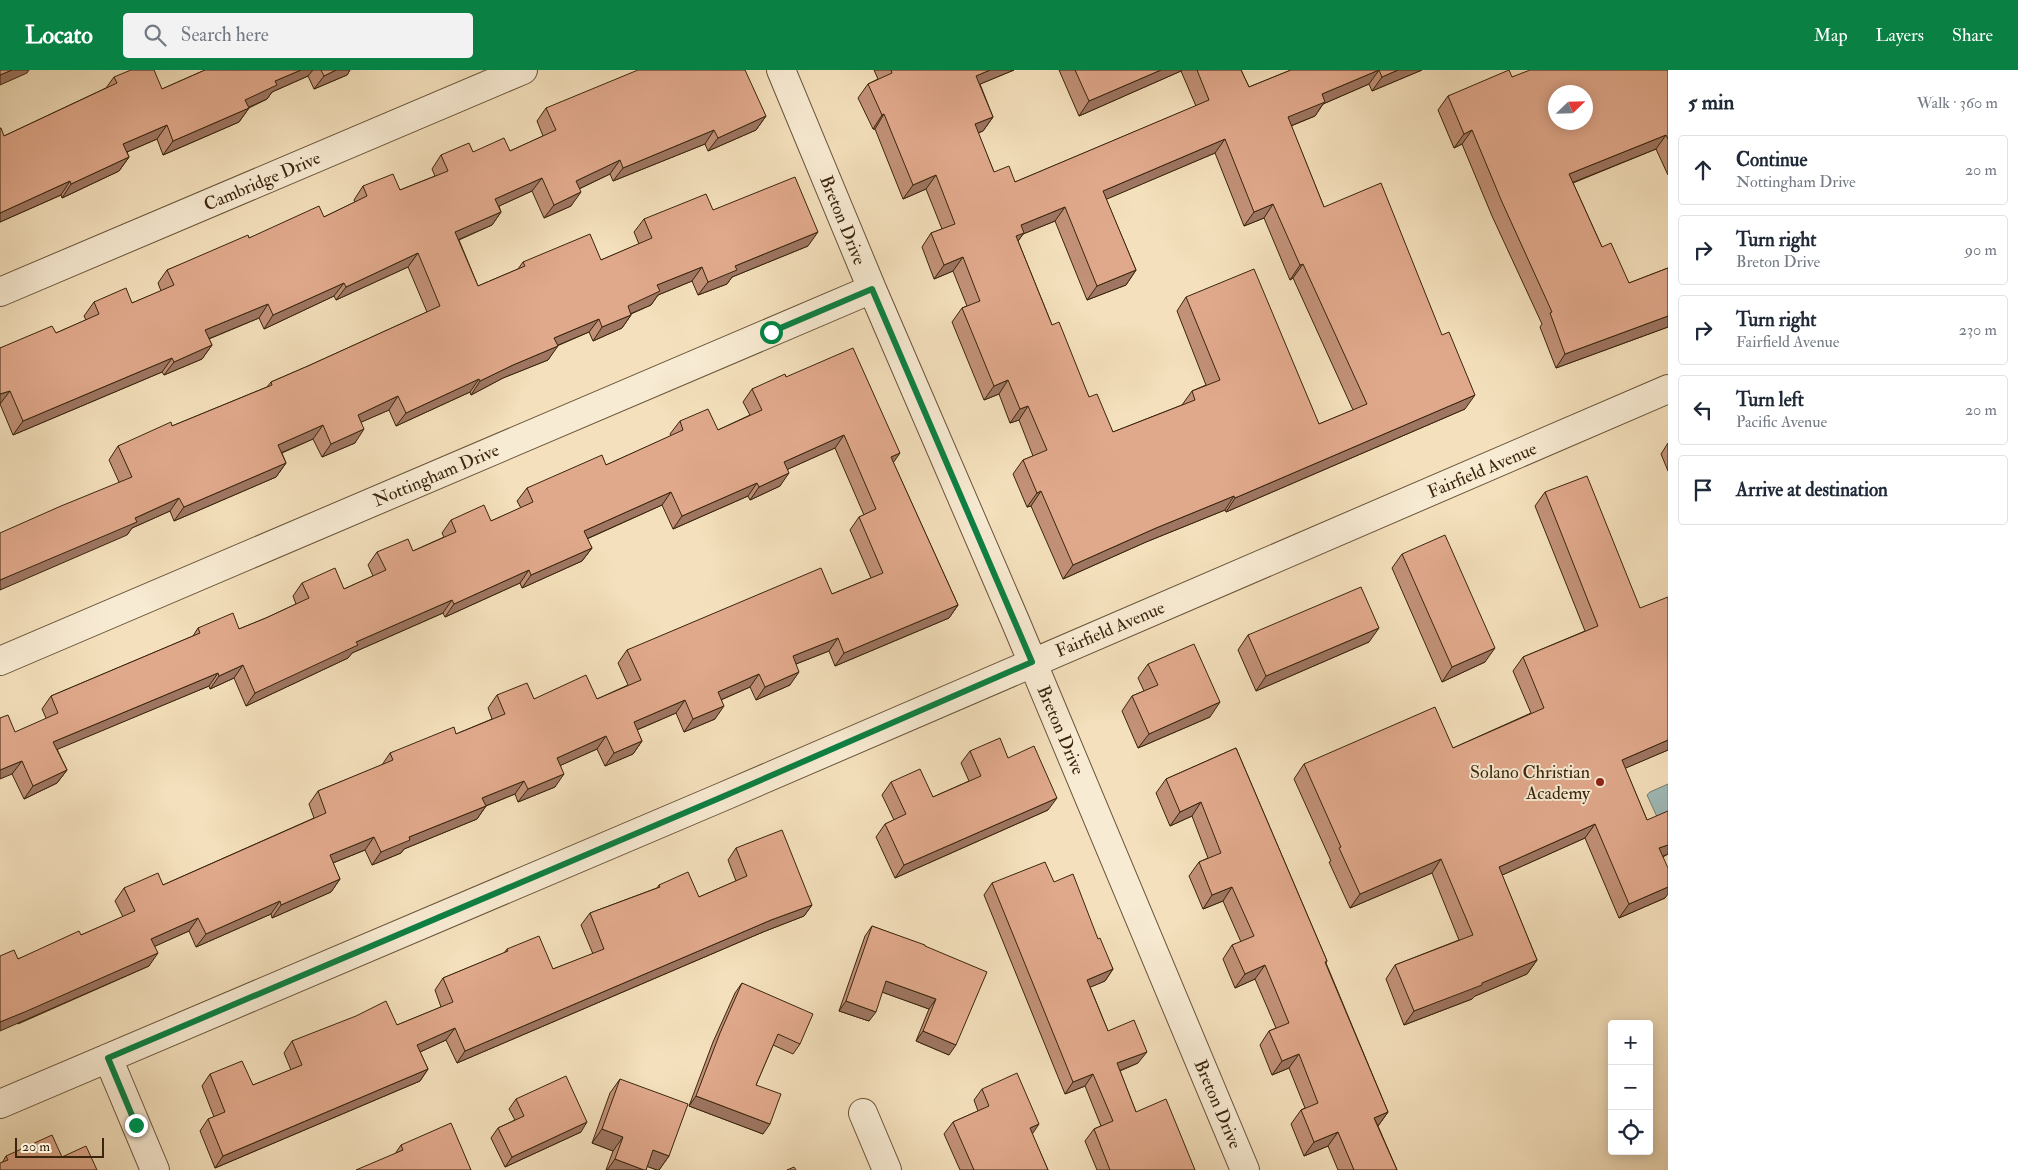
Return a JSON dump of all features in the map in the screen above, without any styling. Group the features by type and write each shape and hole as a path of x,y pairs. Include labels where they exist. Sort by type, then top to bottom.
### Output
{"street":[{"name":"Cambridge Drive","path":"0,292 523,70"},
{"name":"Breton Drive","path":"781,70 1246,1170"},
{"name":"Nottingham Drive","path":"0,661 872,289"},
{"name":"Fairfield Avenue","path":"0,1104 731,793 1668,389"},
{"path":"108,1058 155,1170"},
{"path":"863,1113 887,1170"}],"water":[{"path":"1668,784 1668,817 1658,819 1647,795"}],"building":[{"path":"0,70 12,70 0,75"},
{"path":"131,70 154,70 162,89 205,70 301,70 275,81 277,85 245,100 249,108 173,141 167,125 123,144 129,157 71,184 70,181 0,213 0,128 4,136 117,83 114,77"},
{"path":"321,70 336,70 324,76"},
{"path":"638,70 745,70 766,116 718,138 714,130 623,168 620,160 576,181 581,192 554,205 542,178 495,199 501,212 455,232 478,286 525,266 523,262 590,234 601,260 652,238 644,219 706,194 713,210 795,177 818,232 735,266 737,270 708,282 702,267 657,285 660,291 628,306 631,315 602,327 599,319 554,338 558,346 480,381 479,379 406,413 398,396 358,415 364,429 331,444 323,425 278,445 286,463 184,507 179,498 135,518 137,522 0,580 0,533 132,477 118,446 171,422 172,426 272,385 271,382 440,306 418,253 346,287 344,283 273,315 268,304 205,330 212,345 174,362 172,358 23,421 10,391 0,394 0,348 52,326 56,333 99,314 94,302 126,288 132,303 174,285 167,270 248,235 249,238 319,206 324,217 367,196 363,186 393,174 400,190 448,171 441,155 469,143 473,152 504,138 510,151 556,130 546,108"},
{"path":"891,70 990,70 976,76 993,117 975,124 994,172 1009,166 1015,182 1209,100 1197,70 1241,70 1249,87 1291,70 1379,70 1322,94 1325,102 1288,117 1324,207 1381,183 1442,335 1449,332 1475,395 1235,498 1234,496 1156,528 1073,565 1041,491 1037,493 1023,460 1047,450 1028,406 1020,409 1008,380 994,386 962,308 980,301 963,257 944,265 931,233 955,224 936,175 913,185 884,114 882,115 868,84 892,73","holes":["1225,139 1254,212 1273,204 1300,265 1303,264 1367,404 1319,424 1254,269 1186,297 1220,380 1192,391 1195,400 1113,432 1097,394 1089,397 1059,322 1052,325 1016,236 1024,233 1021,225 1065,207 1097,286 1136,270 1103,191"]},
{"path":"1075,70 1161,70 1089,101"},
{"path":"1379,70 1398,70 1382,77"},
{"path":"1509,70 1512,77 1530,70 1668,70 1668,139 1666,135 1569,174 1602,247 1611,243 1629,283 1668,268 1668,316 1565,354 1550,313 1552,312 1502,202 1472,130 1464,134 1448,96"},
{"path":"853,348 900,453 891,457 958,605 844,653 838,638 793,656 799,672 765,687 759,674 718,692 724,706 693,719 685,700 634,722 642,741 614,753 606,736 557,758 564,774 528,789 524,781 482,798 486,806 409,837 410,840 381,852 374,837 330,855 340,879 281,905 280,901 206,934 198,918 151,939 158,953 0,1022 0,956 14,950 18,959 79,931 81,935 135,911 124,888 158,873 163,885 326,813 318,791 393,760 390,753 454,727 456,734 505,714 497,695 527,683 534,699 586,675 597,699 641,680 627,650 821,568 832,594 883,573 859,517 876,509 844,435 784,462 789,473 759,487 757,483 682,516 671,492 584,531 592,548 531,575 529,570 454,604 452,600 356,642 358,645 255,693 243,665 219,676 218,673 53,742 67,770 33,786 22,761 0,770 0,718 8,715 15,732 58,713 51,696 200,633 198,628 233,613 239,629 266,618 309,598 302,583 335,568 344,589 386,570 377,552 408,539 413,551 456,532 451,520 484,505 491,521 533,502 527,488 602,455 606,465 683,430 680,421 708,409 718,430 762,410 752,389 785,374 786,377"},
{"path":"1587,476 1640,608 1668,597 1668,740 1622,760 1647,820 1668,811 1668,845 1659,848 1668,868 1668,887 1629,904 1595,824 1499,867 1537,960 1482,983 1482,985 1414,1011 1395,965 1473,935 1441,859 1360,894 1304,764 1435,707 1453,748 1544,708 1523,657 1598,626 1545,492"},
{"path":"1445,535 1495,648 1452,667 1402,554"},
{"path":"1361,587 1379,628 1266,676 1248,635"},
{"path":"1194,644 1220,702 1149,734 1132,696 1158,685 1148,664"},
{"path":"1000,738 1008,758 1034,746 1057,798 904,865 885,824 906,814 891,782 920,769 933,797 981,776 970,751"},
{"path":"1236,748 1327,961 1325,962 1388,1112 1374,1118 1397,1170 1354,1170 1338,1132 1314,1142 1301,1110 1318,1103 1299,1054 1282,1061 1269,1031 1289,1023 1265,965 1245,974 1232,945 1254,936 1232,887 1212,895 1199,862 1221,853 1201,802 1180,812 1166,779"},
{"path":"782,830 812,905 771,920 465,1051 455,1028 417,1045 428,1069 223,1156 208,1119 225,1112 210,1074 242,1061 253,1085 302,1065 292,1041 356,1016 386,1001 397,1025 453,1002 443,978 539,936 553,969 604,949 590,913 660,887 659,885 688,872 699,897 747,876 736,848"},
{"path":"1045,862 1054,882 1073,874 1098,939 1100,938 1113,969 1087,980 1108,1031 1134,1020 1147,1052 1117,1063 1136,1112 1166,1099 1195,1170 1110,1170 1094,1129 1113,1121 1093,1074 1073,1082 992,883"},
{"path":"872,926 925,945 987,972 956,1045 923,1031 936,999 886,981 876,1012 846,1001"},
{"path":"742,983 813,1014 800,1044 778,1034 756,1085 781,1094 770,1124 696,1096 720,1033"},
{"path":"1017,1073 1039,1124 1030,1128 1048,1170 974,1170 953,1122 989,1106 982,1089"},
{"path":"566,1076 587,1122 512,1157 498,1128 524,1116 516,1099"},
{"path":"620,1079 688,1104 669,1156 653,1150 646,1170 615,1159 623,1137 602,1129"},
{"path":"451,1123 471,1170 356,1170 403,1150 401,1145"},
{"path":"52,1135 62,1157 86,1146 97,1170 0,1170 0,1163 8,1160 6,1156"}],"place":[{"name":"Solano Christian Academy","path":"1600,782"}],"route":[{"path":"136,1125 108,1058 722,797 1032,662 872,289 771,332"}]}
